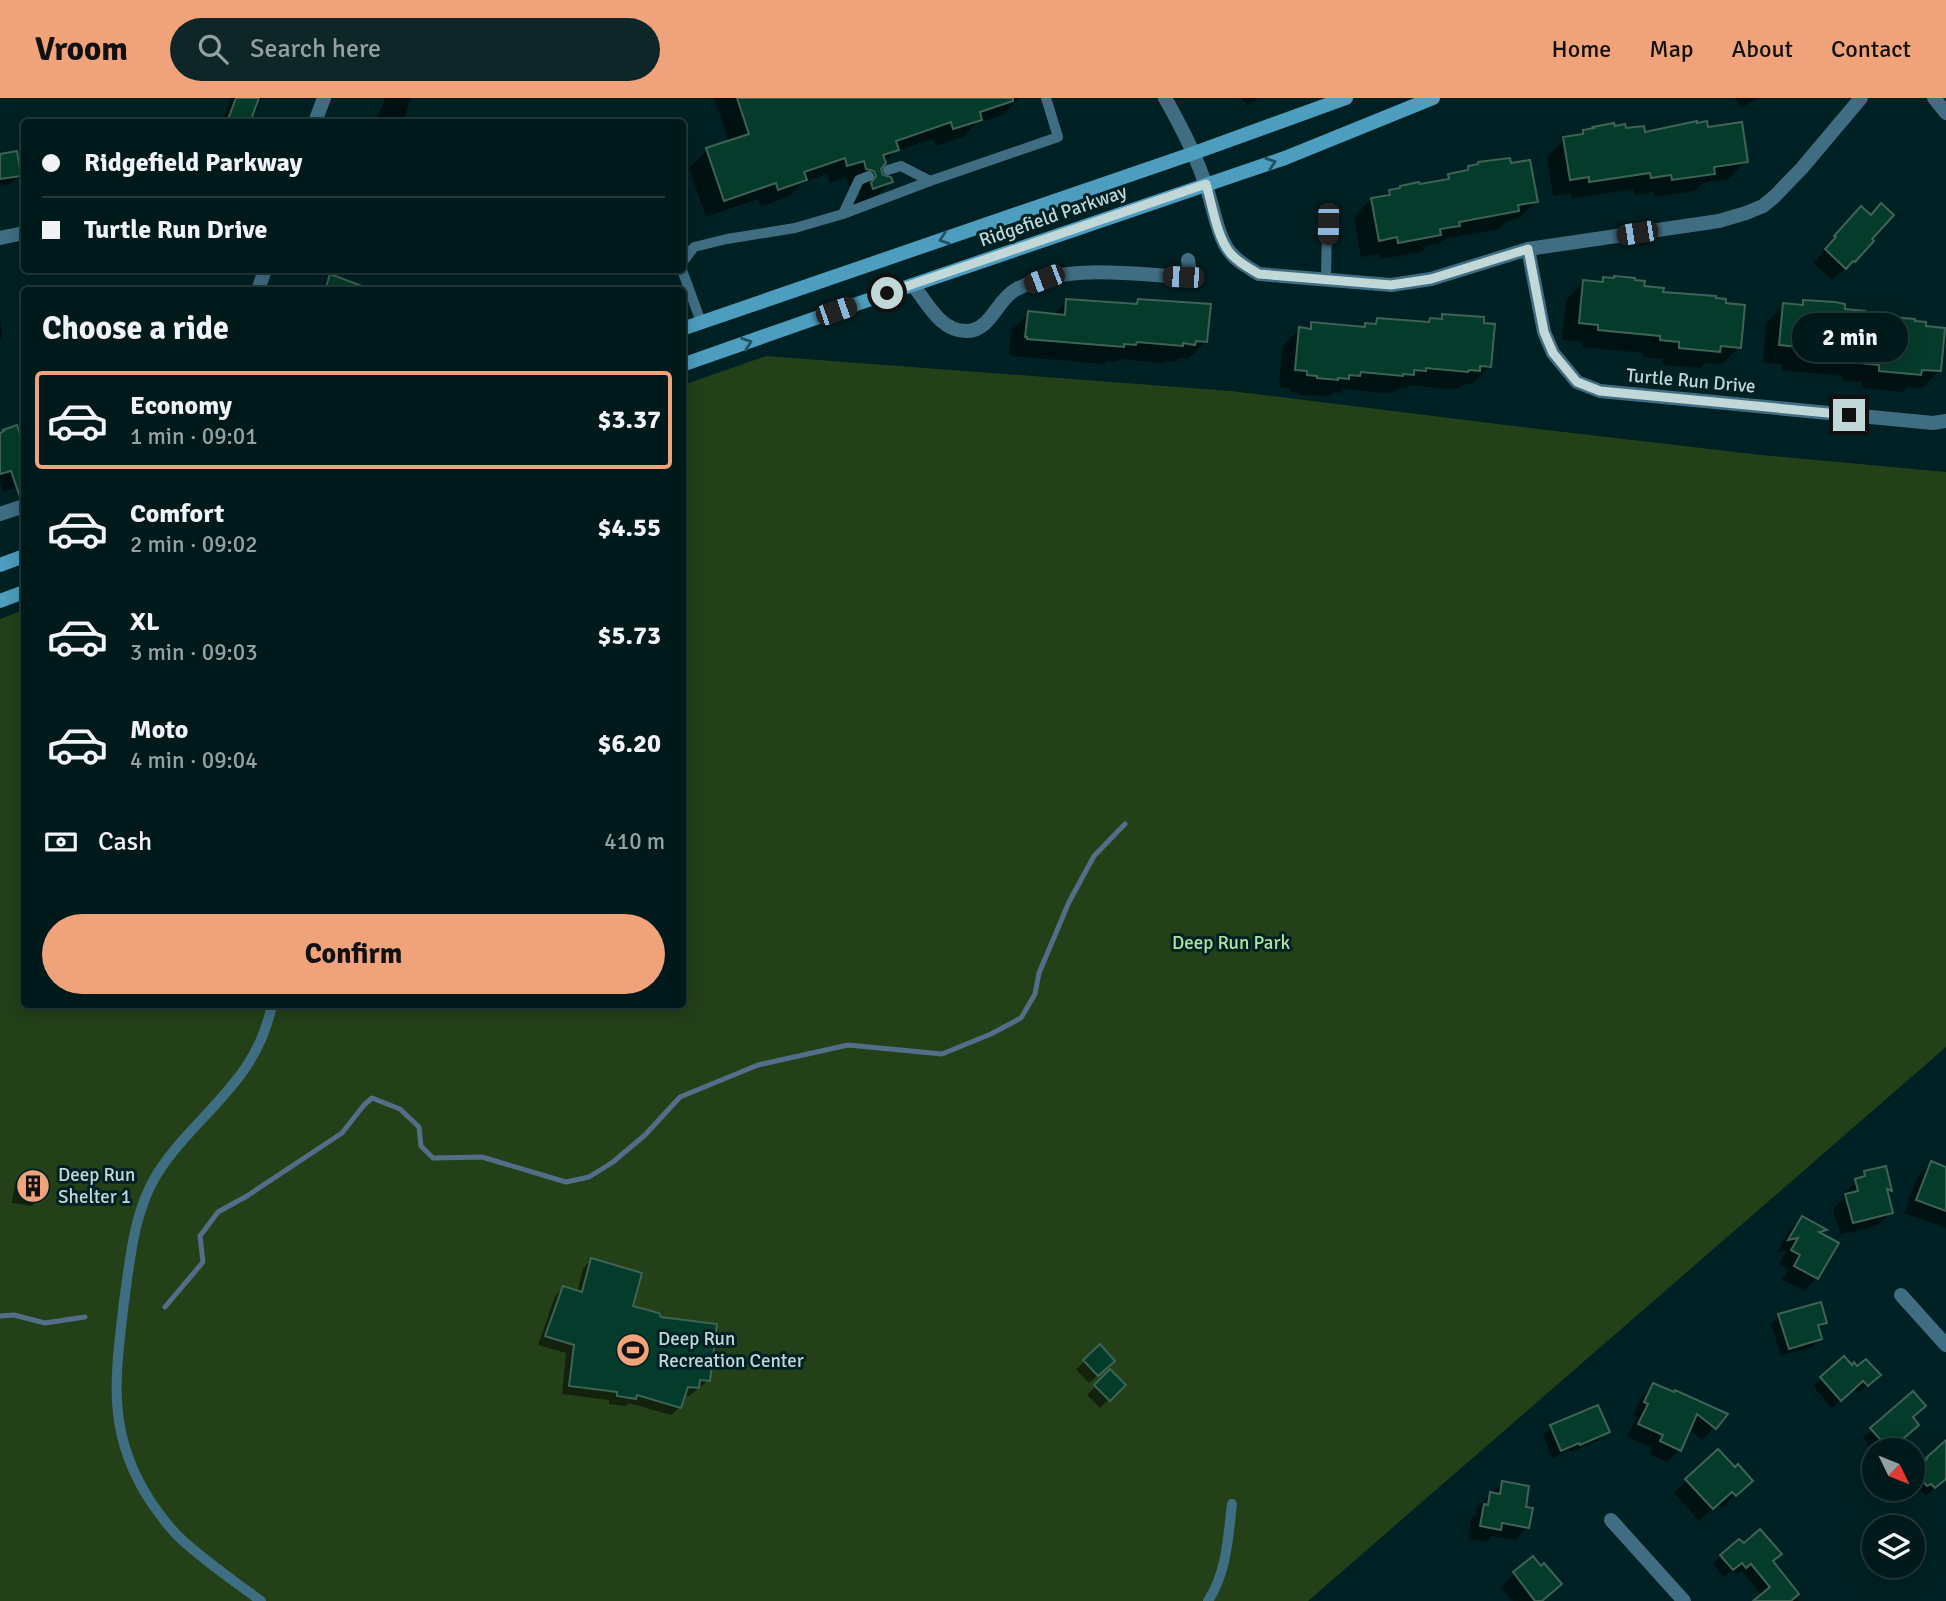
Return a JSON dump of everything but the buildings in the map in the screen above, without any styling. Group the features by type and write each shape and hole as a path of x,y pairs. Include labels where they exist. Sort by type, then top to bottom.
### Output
{"main road":[{"name":"Ridgefield Parkway","path":"686,328 1346,98"},
{"name":"Ridgefield Parkway","path":"686,364 1318,146 1433,98"},
{"path":"0,565 21,557"},
{"path":"0,601 21,594"}],"street":[{"path":"316,119 324,98"},
{"path":"1165,98 1194,153 1224,244 1241,264 1259,274 1391,285 1431,279 1528,249 1719,221 1746,213 1763,206 1775,196 1861,98"},
{"path":"1934,98 1946,113"},
{"path":"0,238 21,234"},
{"name":"Turtle Run Drive","path":"1528,249 1544,332 1553,353 1577,382 1600,391 1933,424 1946,421"},
{"path":"913,285 944,324 955,330 968,331 983,325 1014,291 1044,279 1075,272 1183,277 1189,267 1188,260"},
{"path":"0,514 21,507"},
{"path":"1901,1295 1946,1345"},
{"path":"1611,1520 1684,1601"}],"lane":[{"path":"686,258 694,247 795,228 843,214 1058,137 1046,98"},
{"path":"888,170 901,166 930,181"},
{"path":"843,214 859,180 869,176"},
{"path":"1326,280 1330,208"},
{"path":"683,273 701,322"},
{"path":"261,1601 204,1559 164,1522 131,1468 121,1435 116,1388 128,1270 137,1222 148,1192 156,1175 174,1151 250,1063 263,1036 271,1008"},
{"path":"1208,1601 1221,1577 1233,1504"}],"green space":[{"name":"Deep Run Park","path":"766,356 1231,391 1761,455 1946,472 1946,1047 1308,1601 0,1601 0,619 21,611 21,1008 686,1008 686,384"}],"waterway":[{"path":"165,1307 203,1262 200,1236 218,1212 342,1133 372,1098 400,1109 419,1127 421,1146 433,1158 482,1157 566,1182 589,1177 613,1162 645,1135 680,1097 758,1065 848,1045 942,1054 991,1034 1021,1018 1035,994 1039,973 1069,902 1094,856 1125,824"},
{"path":"0,1316 14,1315 45,1323 85,1317"}],"place":[{"name":"Deep Run Shelter 1","path":"33,1186"},
{"name":"Deep Run Recreation Center","path":"633,1350"}],"route":[{"path":"887,293 1206,184 1224,244 1241,264 1259,274 1391,285 1431,279 1528,249 1544,332 1553,353 1577,382 1600,391 1849,415"}]}
